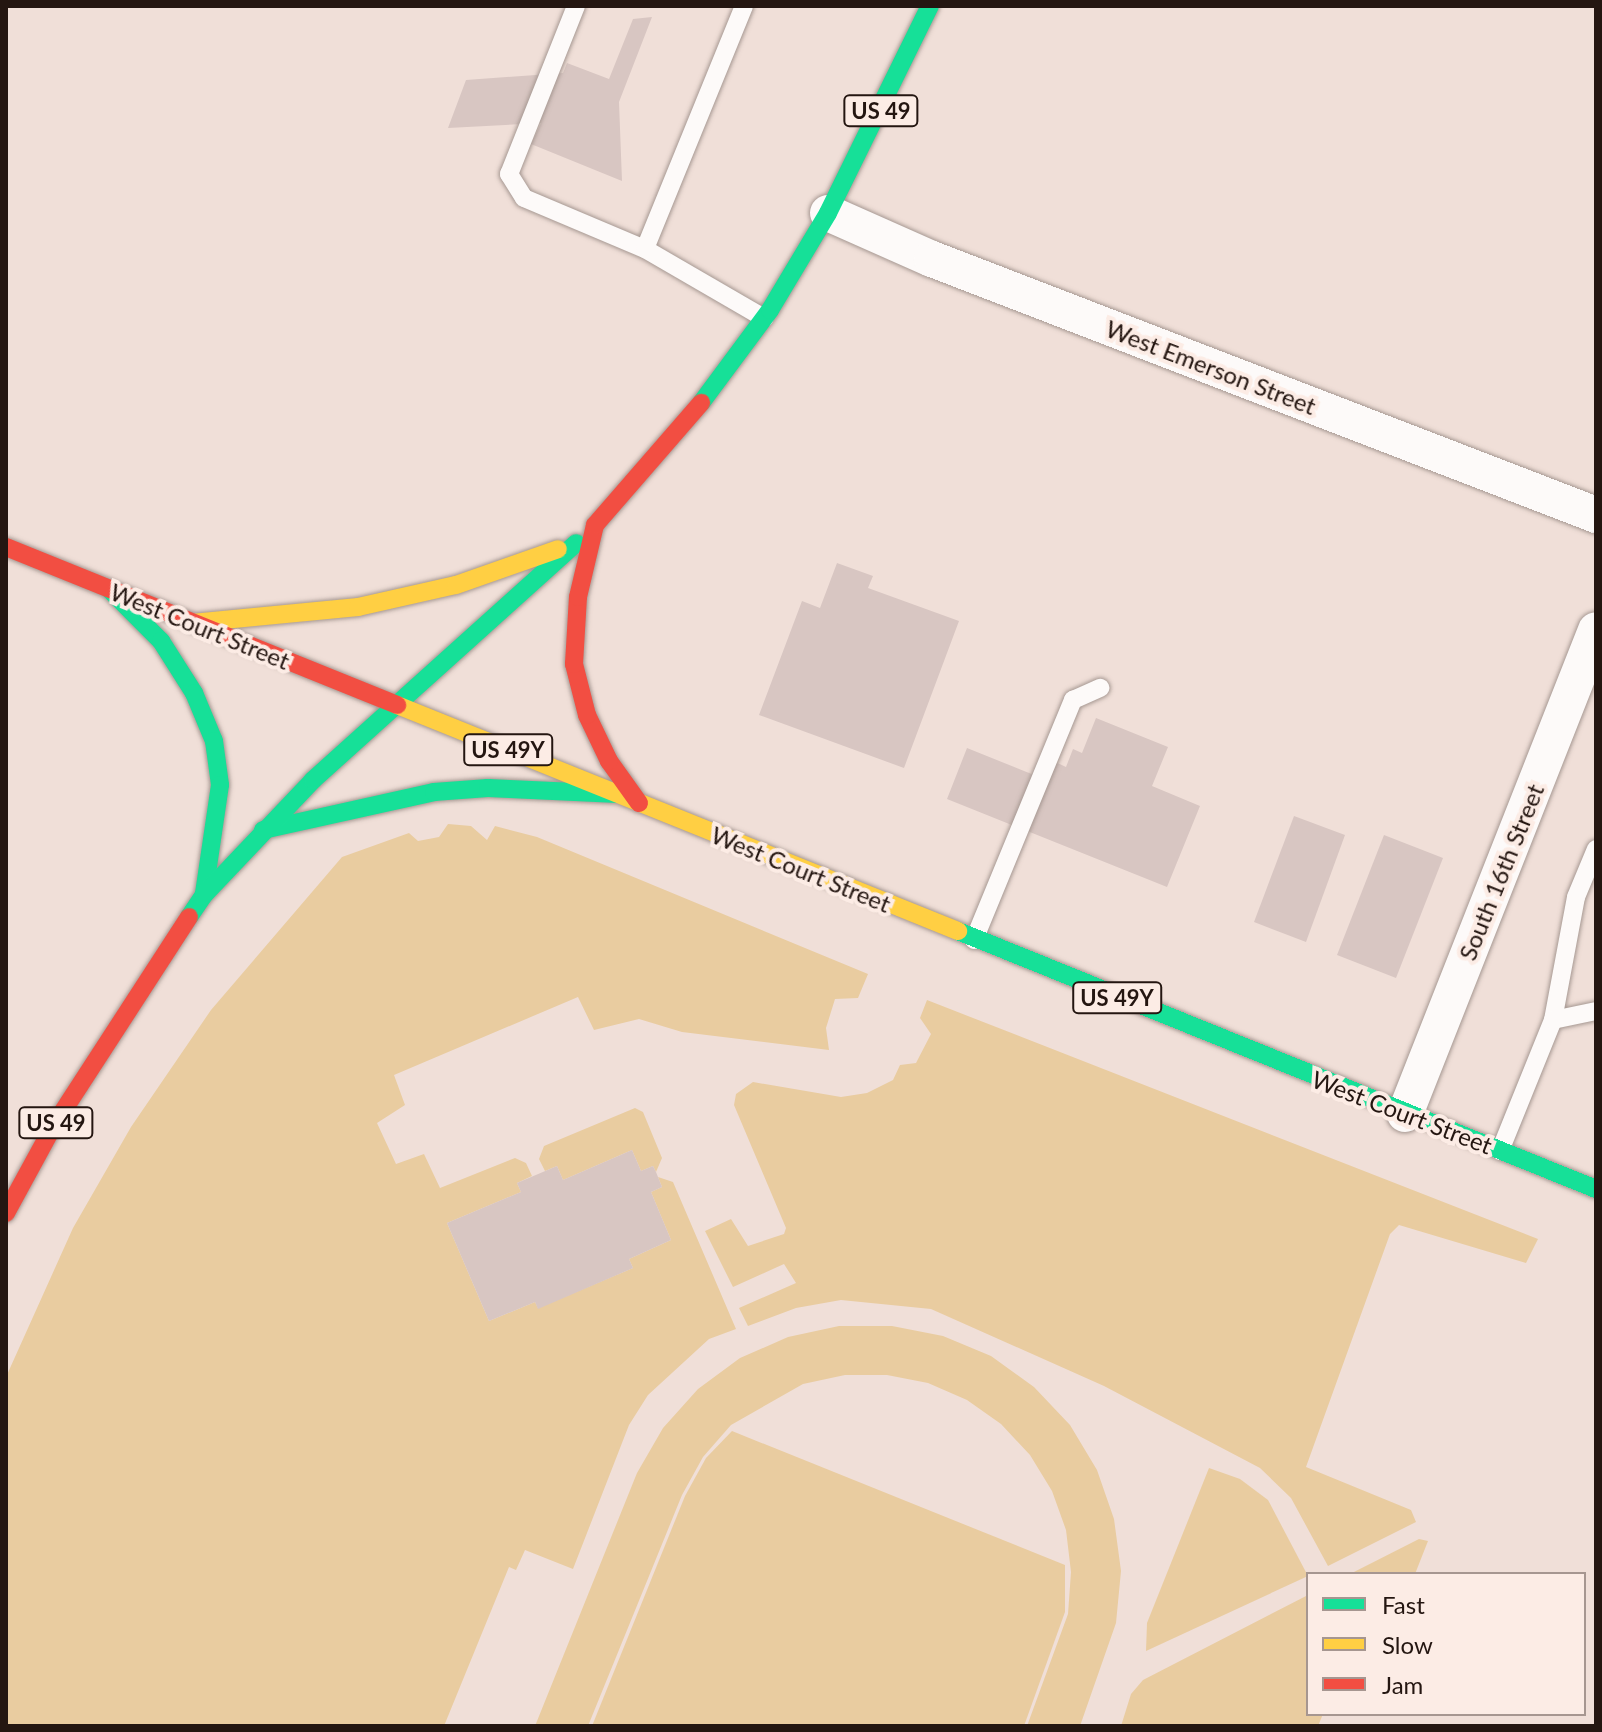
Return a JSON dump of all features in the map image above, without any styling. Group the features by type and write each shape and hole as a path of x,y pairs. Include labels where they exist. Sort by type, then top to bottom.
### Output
{"main road":[{"name":"US 49","path":"6,1213 54,1125 204,895 263,830 595,525 709,394 764,318 828,213 930,6"},
{"path":"595,525 578,597 574,664 587,715 609,761 639,803"},
{"path":"192,623 358,607 456,585 576,543"},
{"name":"West Court Street","path":"6,547 1596,1189"},
{"path":"109,589 161,641 194,693 214,741 220,785 204,895"},
{"path":"263,830 434,792 488,788 618,794"}],"street":[{"name":"West Emerson Street","path":"828,213 932,259 1596,515"},
{"name":"South 16th Street","path":"1405,1114 1596,630"}],"lane":[{"path":"576,6 509,174 524,198 645,249 764,318"},
{"path":"645,249 744,6"},
{"path":"973,940 1073,700 1100,688"},
{"path":"1500,1151 1553,1020 1576,897 1596,849"},
{"path":"1553,1020 1596,1011"}],"shaded area":[{"path":"448,824 471,826 487,840 495,826 537,837 868,974 858,998 835,999 826,1028 829,1050 682,1032 639,1019 594,1030 578,997 394,1075 405,1105 377,1123 396,1164 424,1154 440,1188 515,1158 526,1163 532,1176 517,1183 521,1192 447,1223 489,1321 535,1302 538,1308 633,1268 629,1259 671,1240 651,1192 662,1187 658,1177 673,1182 736,1329 709,1339 648,1395 629,1425 573,1569 525,1550 516,1570 509,1567 444,1726 6,1726 6,1377 73,1228 131,1127 211,1010 342,857 409,833 418,841 439,837"},
{"path":"927,1000 1538,1239 1526,1263 1399,1225 1390,1234 1306,1467 1411,1510 1416,1522 1328,1566 1291,1498 1260,1468 1104,1386 931,1309 841,1300 796,1308 748,1326 739,1308 796,1283 784,1264 733,1287 705,1231 731,1219 748,1246 784,1234 786,1228 734,1105 736,1094 753,1082 841,1097 867,1093 893,1080 900,1065 916,1063 931,1034 920,1018"},
{"path":"635,1108 643,1112 662,1158 656,1172 653,1166 641,1171 632,1150 563,1180 557,1166 545,1171 539,1159 544,1146"},
{"path":"839,1326 892,1326 943,1336 991,1356 1034,1387 1070,1425 1097,1470 1114,1519 1121,1571 1116,1623 1080,1726 1027,1726 1068,1614 1071,1572 1066,1530 1052,1491 1030,1455 1001,1424 967,1400 928,1383 887,1375 845,1375 803,1384 731,1425 703,1457 682,1495 588,1726 535,1726 637,1473 663,1428 698,1389 740,1358 788,1337"},
{"path":"732,1431 1065,1565 1065,1612 1024,1726 592,1726 685,1496 706,1458"},
{"path":"1209,1468 1240,1479 1268,1500 1306,1577 1146,1651 1147,1623"},
{"path":"1419,1539 1428,1541 1416,1572 1354,1572"},
{"path":"1306,1596 1306,1716 1322,1716 1318,1726 1121,1726 1131,1694 1143,1680"}],"building":[{"path":"652,17 619,102 622,181 531,144 541,123 448,128 466,80 563,73 567,63 609,79 633,19"},
{"path":"837,563 873,576 868,588 959,621 904,768 759,715 802,601 820,608"},
{"path":"1096,718 1168,747 1152,786 1200,806 1167,887 947,799 967,748 1044,779 1051,760 1066,767 1073,749 1082,753"},
{"path":"1294,816 1345,835 1306,942 1254,922"},
{"path":"1384,835 1443,858 1396,978 1337,955"},
{"path":"632,1150 641,1171 653,1166 656,1172 662,1187 651,1192 671,1240 629,1259 633,1268 538,1309 535,1302 489,1321 447,1223 521,1192 517,1183 557,1166 563,1180"}],"traffic: fast":[{"path":"701,403 770,310 828,213 930,6"},
{"path":"189,917 204,895 313,780 576,543"},
{"path":"109,589 161,641 194,693 214,741 220,785 204,894"},
{"path":"263,830 434,792 488,788 618,794"},
{"path":"958,931 1596,1189"}],"traffic: slow":[{"path":"192,623 358,607 456,585 558,549"},
{"path":"397,705 958,931"}],"traffic: jam":[{"path":"639,803 609,761 587,715 574,664 578,597 595,525 701,403"},
{"path":"6,547 397,705"},
{"path":"6,1213 54,1125 189,917"}]}
